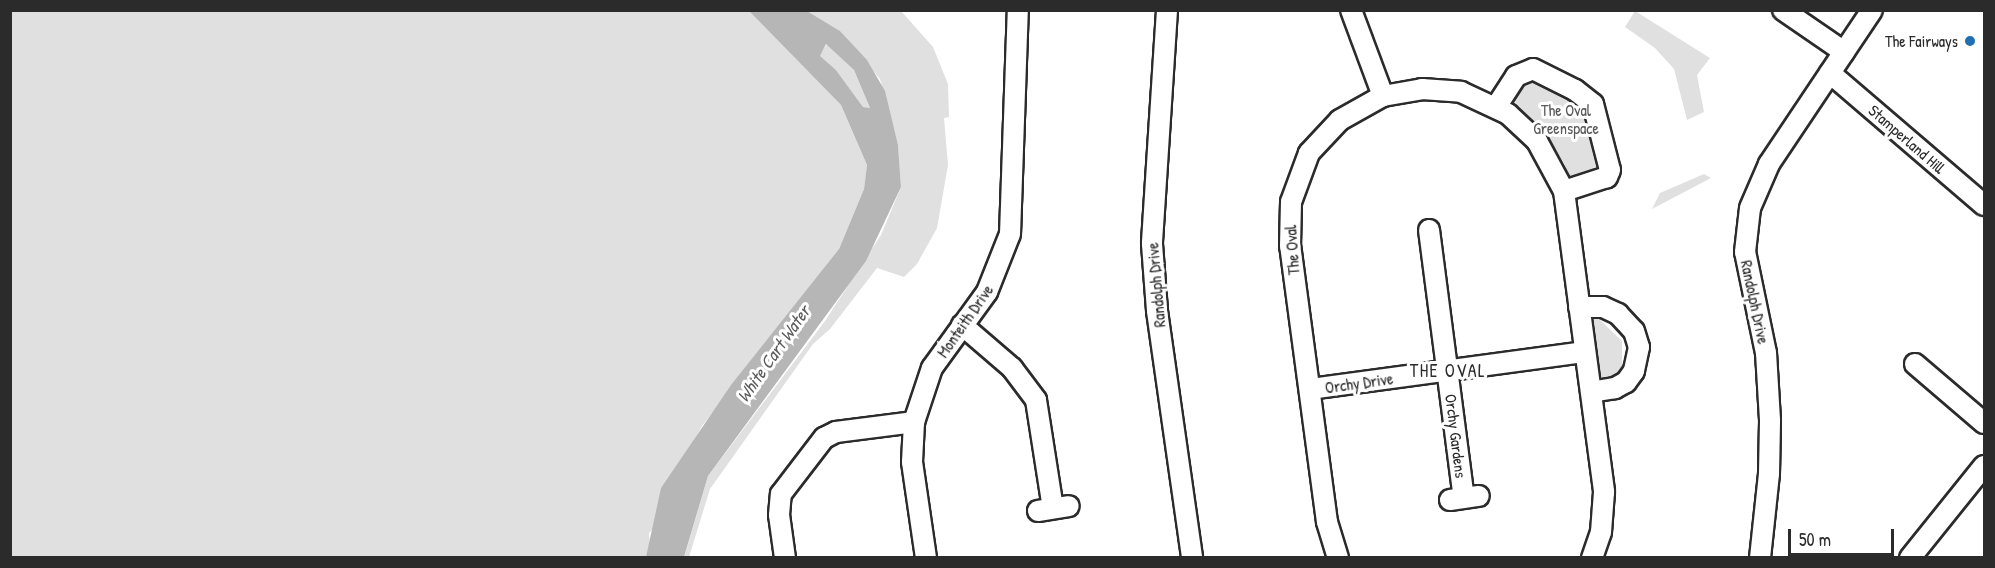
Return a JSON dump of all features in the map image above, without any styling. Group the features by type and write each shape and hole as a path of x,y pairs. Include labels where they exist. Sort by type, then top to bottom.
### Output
{"street":[{"name":"Monteith Drive","path":"926,558 912,462 914,422 932,368 987,292 1010,234 1018,10"},
{"name":"Randolph Drive","path":"1167,10 1152,244 1158,320 1192,558"},
{"path":"1351,10 1383,96"},
{"path":"1783,10 1844,52"},
{"name":"Randolph Drive","path":"1760,558 1769,474 1770,420 1764,343 1746,269 1746,226 1761,177 1872,10"},
{"path":"1496,107 1516,76 1533,69 1575,90 1593,104 1610,170 1607,177 1564,191"},
{"name":"Stamperland Hill","path":"1830,73 1984,206"},
{"name":"The Oval","path":"1338,558 1326,522 1290,246 1291,202 1301,169 1324,135 1340,120 1383,96 1422,89 1452,91 1496,107 1537,141 1564,191 1604,492 1601,532 1592,558"},
{"name":"Orchy Gardens","path":"1428,230 1464,498"},
{"path":"1579,307 1603,308 1618,314 1634,331 1640,347 1637,365 1626,382 1615,388 1591,392"},
{"path":"962,325 1012,368 1036,400 1054,508"},
{"name":"Orchy Drive","path":"1310,390 1585,352"},
{"path":"1914,364 1984,423"},
{"path":"785,558 779,515 782,494 824,438 836,432 914,422"},
{"path":"1910,558 1984,466"}],"green space":[{"path":"10,11 749,11 841,105 867,165 864,189 839,249 702,426 656,511 655,527 649,533 650,547 646,557 11,557"},
{"path":"807,11 901,11 933,47 948,84 949,117 944,118 948,165 937,228 917,264 904,277 877,268 830,329 813,344 710,489 689,557 684,558 708,476 825,321 881,235 901,187 898,145 880,79 840,31"},
{"path":"1635,11 1710,58 1697,75 1704,112 1687,120 1674,69 1655,48 1625,27"},
{"path":"827,44 854,70 870,108 863,107 836,70 819,56"},
{"name":"The Oval Greenspace","path":"1525,75 1586,103 1606,162 1593,168 1590,177 1571,183 1564,163 1540,127 1512,101"},
{"path":"1704,174 1711,178 1652,209 1660,193"},
{"path":"1600,311 1600,320 1622,341 1622,363 1630,368 1624,377 1618,372 1612,384 1602,384 1592,318"}],"water":[{"name":"White Cart Water","path":"749,11 807,11 840,31 867,60 885,91 898,145 901,187 866,261 708,476 684,557 646,557 661,488 731,385 839,249 864,189 867,165 841,105","holes":["826,44 854,70 870,108 863,107 836,70 820,56"]}],"place":[{"name":"The Fairways","path":"1970,41"}],"district":[{"name":"THE OVAL","path":"1448,371"}]}
